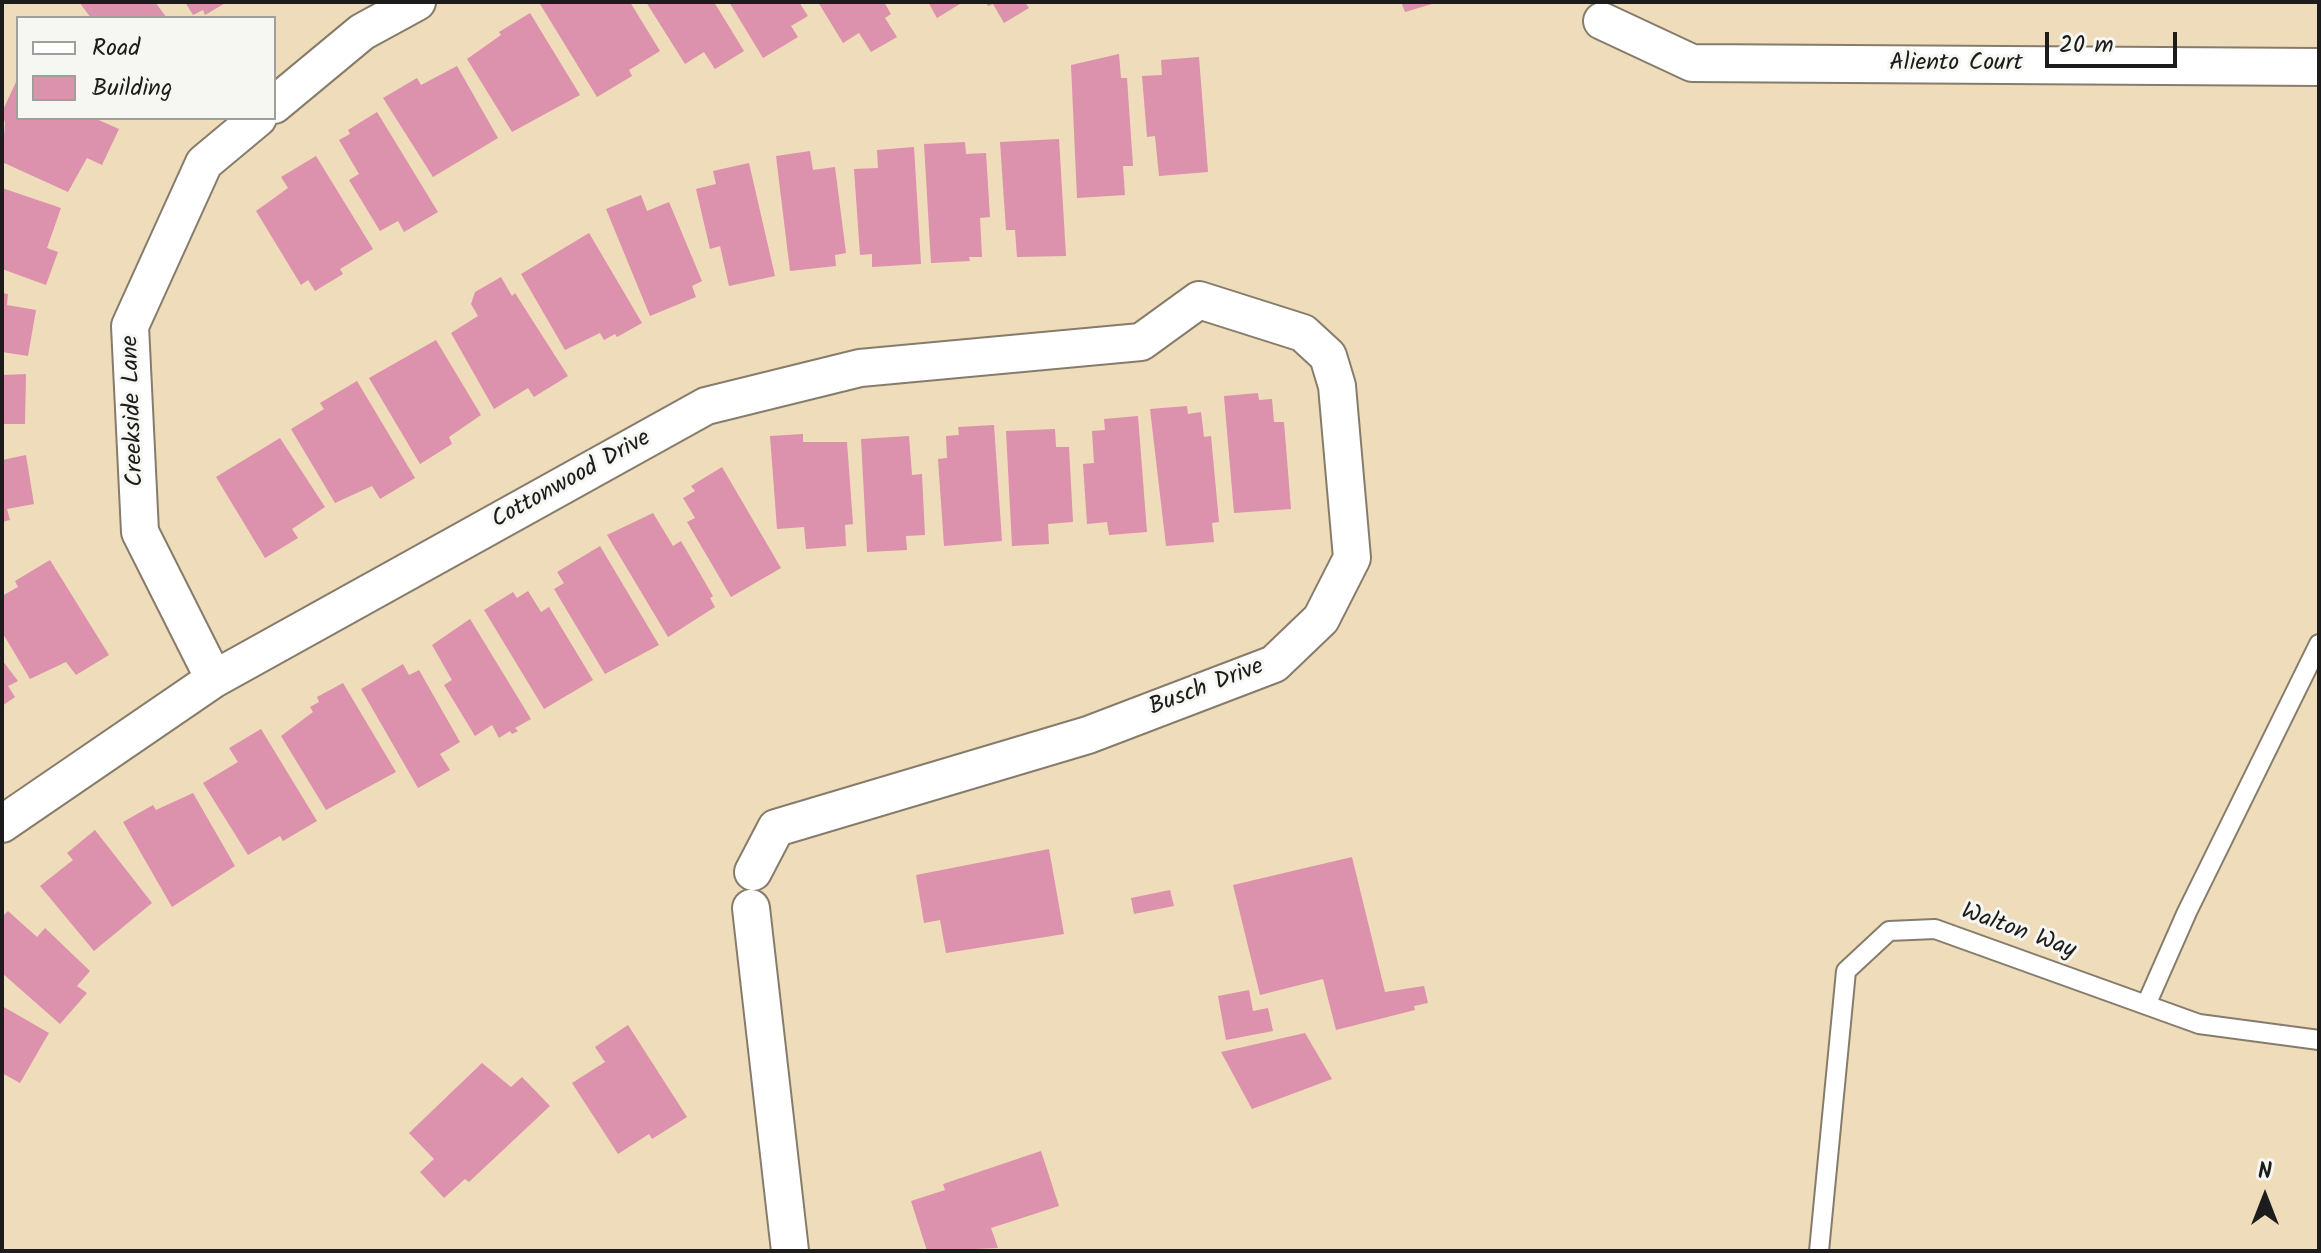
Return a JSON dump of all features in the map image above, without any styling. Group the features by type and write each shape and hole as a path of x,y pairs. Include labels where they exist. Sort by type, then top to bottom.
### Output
{"street":[{"path":"276,103 362,32 417,2"},
{"name":"Aliento Court","path":"1602,21 1692,63 2319,67"},
{"name":"Creekside Lane","path":"214,679 140,532 130,326 204,163 256,120"},
{"name":"Cottonwood Drive","path":"2,824 214,679 706,406 860,368 1141,342 1199,300"},
{"name":"Busch Drive","path":"753,872 776,828 1088,735 1274,664 1321,619 1352,558 1337,386 1328,356 1303,333 1199,300"},
{"path":"751,908 790,1251"}],"lane":[{"path":"2146,1005 2187,912 2319,644"},
{"name":"Walton Way","path":"1819,1251 1846,971 1889,931 1935,929 2199,1024 2319,1040"}],"building":[{"path":"79,2 155,2 166,16 90,16"},
{"path":"185,2 227,2 205,15 203,10 193,15"},
{"path":"630,2 660,51 629,70 632,76 597,97 540,4"},
{"path":"646,2 714,2 744,51 715,69 704,52 685,64"},
{"path":"729,2 799,2 808,16 791,26 798,37 763,58"},
{"path":"818,2 884,2 891,14 885,18 897,37 871,52 859,33 843,43"},
{"path":"928,2 963,2 937,18"},
{"path":"986,2 1025,2 1029,8 1004,23 993,4 988,6"},
{"path":"1401,2 1435,2 1435,3 1405,12"},
{"path":"530,13 580,95 512,132 467,59 501,35 499,32"},
{"path":"1119,54 1121,78 1127,78 1133,166 1123,166 1125,195 1077,198 1071,65"},
{"path":"1199,57 1208,172 1159,176 1155,136 1147,137 1142,76 1162,75 1161,60"},
{"path":"457,66 498,138 433,177 383,98 417,78 421,85"},
{"path":"16,82 16,120 99,120 119,129 102,165 87,158 68,192 2,162 5,123 2,112"},
{"path":"377,112 438,212 404,232 398,221 380,231 349,180 359,174 339,140 350,134 348,130"},
{"path":"1059,139 1066,256 1017,257 1015,230 1006,230 1000,142"},
{"path":"965,142 966,154 986,153 990,217 980,218 982,257 969,257 970,261 931,263 924,144"},
{"path":"914,147 921,264 872,267 872,254 860,255 854,169 878,168 877,150"},
{"path":"810,151 813,170 835,167 846,253 835,255 836,266 790,271 776,156"},
{"path":"316,156 373,249 340,269 343,274 315,291 308,280 301,285 256,211 288,188 281,177"},
{"path":"749,163 775,276 729,286 720,246 710,249 696,189 716,184 713,171"},
{"path":"2,188 61,208 47,248 58,252 46,285 2,269"},
{"path":"641,195 647,211 669,202 702,281 692,286 696,297 650,316 606,209"},
{"path":"589,233 642,323 617,337 615,334 604,340 600,333 565,350 521,274"},
{"path":"501,277 512,296 515,293 568,376 534,397 528,388 494,409 451,333 478,316 471,304 475,292"},
{"path":"2,293 8,294 7,305 36,310 28,356 2,352"},
{"path":"436,340 481,415 449,437 452,444 420,464 369,378"},
{"path":"26,374 25,424 2,424 2,375"},
{"path":"357,381 415,478 380,499 372,486 335,503 291,429 324,409 320,403"},
{"path":"1258,393 1259,400 1272,399 1274,422 1284,422 1291,509 1234,513 1224,396"},
{"path":"1187,406 1188,414 1201,412 1204,437 1211,436 1219,522 1212,523 1214,542 1166,546 1150,409"},
{"path":"1138,416 1147,532 1109,535 1107,522 1087,524 1083,464 1094,463 1092,431 1105,430 1104,419"},
{"path":"994,425 1002,541 944,546 938,459 947,458 946,436 959,435 958,427"},
{"path":"1055,429 1056,447 1069,447 1073,522 1048,524 1049,544 1012,546 1006,431"},
{"path":"803,434 803,442 847,442 853,524 845,525 846,546 806,549 804,527 777,529 770,436"},
{"path":"909,436 912,475 922,474 925,535 906,536 907,550 867,552 861,439"},
{"path":"280,438 325,507 292,529 298,538 265,558 216,477"},
{"path":"26,455 34,504 7,509 10,520 2,522 2,460"},
{"path":"722,467 781,568 731,597 687,522 695,518 683,498 695,491 691,486"},
{"path":"653,513 673,546 681,541 713,596 710,598 715,607 668,637 607,535"},
{"path":"600,546 659,645 605,674 554,589 564,583 557,572"},
{"path":"50,560 109,655 76,675 66,662 30,679 2,632 2,596 18,587 15,581"},
{"path":"528,591 541,612 549,607 593,680 544,709 484,610 513,592 517,598"},
{"path":"470,619 531,719 515,728 518,731 512,734 510,731 499,738 492,725 475,736 444,685 452,680 432,645"},
{"path":"2,660 18,681 8,686 15,697 2,706"},
{"path":"403,664 409,675 419,670 460,742 440,754 450,770 418,788 361,689"},
{"path":"343,683 396,772 326,810 281,736 313,712 310,707 319,702 317,697"},
{"path":"261,729 317,821 283,841 280,836 248,855 203,783 238,762 229,748"},
{"path":"193,793 235,866 172,907 123,822 153,805 156,810"},
{"path":"95,830 152,903 94,951 40,886 73,860 67,853"},
{"path":"1049,849 1064,934 946,953 940,920 924,923 916,875"},
{"path":"1352,857 1385,992 1424,986 1428,1003 1414,1006 1415,1010 1336,1030 1323,979 1260,995 1233,885"},
{"path":"1170,890 1174,906 1134,914 1131,898"},
{"path":"8,911 37,937 45,928 90,971 77,986 87,993 60,1024 2,973 2,917"},
{"path":"1249,990 1253,1011 1268,1008 1273,1031 1226,1040 1218,996"},
{"path":"2,1006 49,1033 20,1083 2,1073"},
{"path":"628,1025 687,1117 652,1139 649,1134 618,1154 572,1083 605,1062 595,1047"},
{"path":"1305,1033 1332,1079 1252,1109 1221,1052"},
{"path":"482,1063 511,1087 522,1077 550,1106 469,1182 465,1179 444,1198 420,1172 434,1159 409,1133"},
{"path":"1041,1151 1059,1206 991,1228 998,1248 927,1251 911,1201 945,1190 943,1184"}]}
